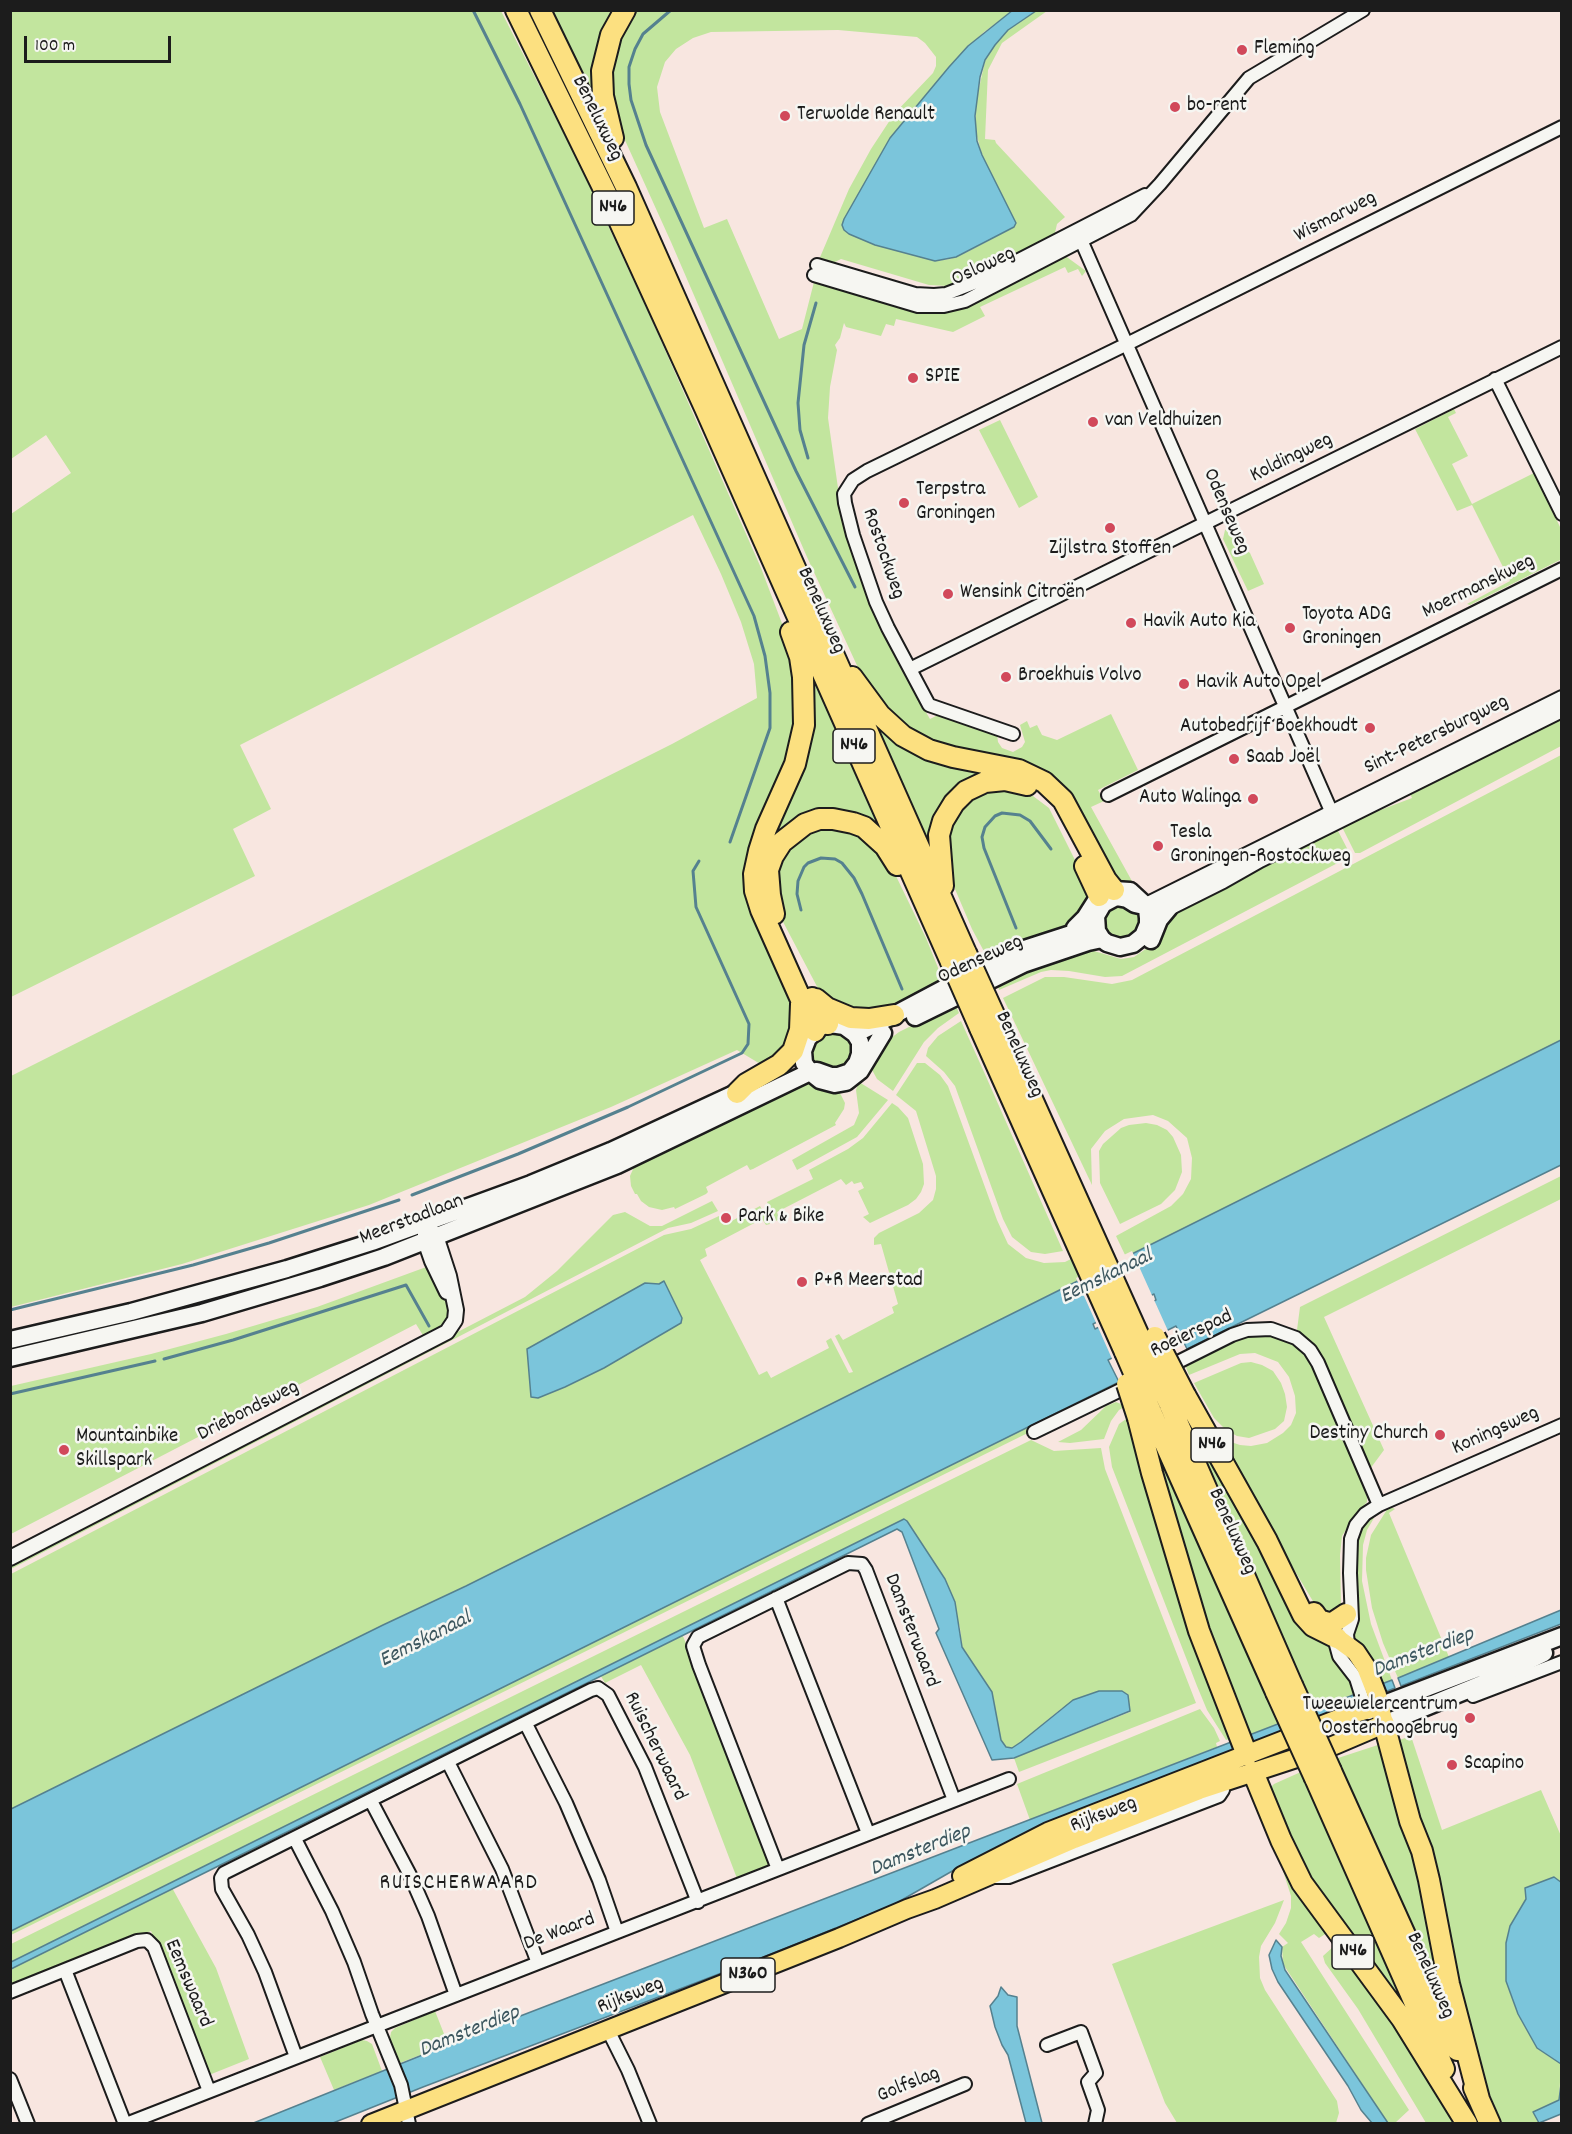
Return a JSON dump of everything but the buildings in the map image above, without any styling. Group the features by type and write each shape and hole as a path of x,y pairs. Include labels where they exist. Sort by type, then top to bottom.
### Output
{"highway":[{"name":"Beneluxweg","path":"516,10 618,218 705,408 938,934 959,957"},
{"name":"N46","path":"540,10 626,188"},
{"name":"N46","path":"625,10 614,27 608,44 602,80 607,115 626,188"},
{"name":"Beneluxweg","path":"626,188 946,907 959,957 1082,1234 1121,1344 1122,1370 1284,1689 1490,2124"},
{"name":"N46","path":"770,558 783,609 800,657 804,692 804,726 795,764 766,829 754,874 755,891 761,910 822,1027"},
{"name":"N46","path":"830,647 880,715 903,736 929,750 1019,770 1044,782 1054,790 1064,800 1073,815 1106,880 1100,904"},
{"name":"N46","path":"946,907 938,847 943,821 954,803 966,791 978,784 999,780 1020,782 1044,796 1061,819 1100,904"},
{"name":"N46","path":"737,1093 746,1084 779,1065 793,1051 806,998 771,905 768,870 782,842 805,824 819,819 844,820 864,828 875,835 893,858 938,934"},
{"path":"806,998 851,1018 869,1019 894,1015"},
{"name":"Beneluxweg","path":"1082,1234 1139,1308 1177,1399 1284,1689"},
{"name":"N46","path":"1177,1399 1277,1562 1308,1621 1325,1634 1342,1642"},
{"name":"N46","path":"1144,1415 1152,1473 1199,1631 1281,1840 1302,1882 1402,2019 1468,2124"},
{"name":"N46","path":"1277,1562 1294,1580 1318,1620 1331,1623 1348,1607"},
{"name":"N46","path":"1372,1702 1410,1821 1422,1851 1449,1984 1479,2099"},
{"name":"Beneluxweg","path":"1323,1774 1468,2124"}],"main road":[{"path":"1100,904 1097,931 1107,943 1120,947 1133,944 1143,936 1148,924 1144,908 1130,891 1100,904 1075,939 1117,955 1137,951 1148,943 1159,920 1164,902"},
{"name":"Odenseweg","path":"861,1045 998,975 1075,939"},
{"name":"Odenseweg","path":"861,1045 894,1015 1018,951 1075,939 1102,939"},
{"path":"844,1026 861,1045 860,1071 846,1082 835,1084 827,1083 807,1065 803,1051 808,1038 822,1027 844,1026"},
{"name":"Meerstadlaan","path":"10,1340 131,1312 287,1269 372,1242 531,1184 611,1151 795,1065 807,1065"},
{"name":"Meerstadlaan","path":"10,1358 202,1313 320,1278 430,1238 617,1165 807,1065"},
{"name":"Rijksweg","path":"371,2124 612,2037 839,1938 935,1899 1048,1832 1217,1775 1246,1753 1346,1716 1372,1702 1405,1706 1562,1636"},
{"path":"1342,1642 1361,1659 1372,1702"},
{"name":"Rijksweg","path":"1426,1697 1482,1684 1562,1646"}],"street":[{"name":"Osloweg","path":"816,270 915,294 934,295 963,289 1079,236 1153,191 1249,78 1363,10"},
{"name":"Wismarweg","path":"1127,344 1562,127"},
{"name":"Odenseweg","path":"1079,236 1334,817"},
{"name":"Rostockweg","path":"1013,734 929,705 876,602 853,535 844,503 844,494 853,480 867,471 1127,344"},
{"name":"Koldingweg","path":"910,669 1562,347"},
{"path":"1495,380 1562,514"},
{"name":"Moermanskweg","path":"1285,706 1562,569"},
{"name":"Sint-Petersburgweg","path":"1334,817 1562,698"},
{"path":"1108,795 1285,706"},
{"name":"Sint-Petersburgweg","path":"1334,817 1562,710"},
{"path":"1144,908 1164,902 1334,817"},
{"path":"1144,908 1162,909 1164,902"},
{"name":"Driebondsweg","path":"10,1558 447,1332 455,1320 454,1305 440,1278 424,1222"},
{"name":"Roeierspad","path":"1034,1432 1232,1335 1254,1329 1271,1329 1296,1338 1314,1355 1379,1505"},
{"name":"Koningsweg","path":"1342,1642 1348,1607 1350,1546 1353,1532 1365,1514 1379,1505 1562,1425"},
{"name":"Damsterwaard","path":"777,1869 693,1646 698,1637 848,1563 862,1564 866,1570 954,1800"},
{"path":"776,1599 868,1833"},
{"name":"Rijksweg","path":"1426,1697 1432,1709 1440,1709 1562,1662"},
{"name":"Ruischerwaard","path":"296,2057 265,1971 220,1883 224,1873 371,1802 591,1690 598,1688 604,1691 645,1767 698,1902"},
{"path":"526,1724 566,1803 599,1880 617,1932"},
{"path":"448,1762 502,1869 538,1963"},
{"name":"Rijksweg","path":"990,1868 994,1877 1009,1877 1219,1796 1223,1790 1217,1775"},
{"name":"De Waard","path":"126,2124 1009,1779"},
{"path":"371,1802 410,1875 428,1916 456,1995"},
{"path":"295,1839 332,1911 354,1962 393,2066 406,2110"},
{"name":"Eemswaard","path":"10,1992 138,1941 147,1940 151,1942 158,1955 209,2091"},
{"path":"65,1970 126,2124"},
{"path":"1047,2045 1081,2032 1096,2073 1088,2082 1098,2110 1095,2124"},
{"path":"612,2037 650,2124"},
{"path":"10,2079 28,2124"},
{"name":"Golfslag","path":"868,2124 965,2084"}],"green space":[{"path":"10,11 501,11 579,163 651,318 761,568 789,642 797,677 793,749 754,849 794,1017 791,1041 767,1068 737,1050 611,1107 369,1205 182,1264 11,1307 11,1076 672,744 757,698 754,664 741,622 693,515 240,745 271,809 233,829 255,876 11,997 11,514 71,473 46,435 11,459"},
{"path":"550,11 614,11 606,22 596,49 593,77 601,119"},
{"path":"634,11 1013,11 984,32 949,67 890,138 861,190 849,234 875,245 935,261 950,259 969,251 1014,227 1016,223 982,155 975,129 976,102 985,61 995,45 1008,30 1036,11 1047,11 1002,43 988,70 985,139 995,140 1065,217 1057,224 1054,237 962,283 948,286 929,285 841,259 829,265 818,262 849,189 871,149 894,114 933,73 936,57 917,37 838,30 711,32 693,38 676,49 665,62 657,87 660,112 704,228 727,219 779,339 802,329 814,282 913,309 934,310 1064,255 1086,271 1082,276 1078,269 1068,273 1065,267 980,307 985,316 953,332 896,319 894,326 886,324 881,336 846,327 844,323 840,338 835,345 837,350 830,387 828,418 842,516 857,568 880,627 930,719 938,715 997,734 1002,748 1013,752 1022,747 1025,742 1020,725 1027,721 1030,728 1037,725 1042,735 1057,740 1111,714 1138,770 1098,790 1104,801 1091,807 1138,892 1114,882 1066,796 904,729 866,685 807,557 624,138 611,86 612,61 617,42"},
{"path":"1454,409 1456,413 1448,417 1468,456 1452,464 1472,504 1534,473 1561,529 1560,560 1470,605 1467,604 1510,581 1472,505 1457,511 1415,429"},
{"path":"1000,420 1038,497 1019,508 979,430"},
{"path":"1235,525 1242,537 1239,545 1250,553 1264,584 1248,591 1223,539 1225,530"},
{"path":"799,638 890,841 848,815 775,843 772,923 761,869 793,784"},
{"path":"867,708 880,721 1012,775 964,788 938,866"},
{"path":"1561,714 1561,746 1360,853 1355,853 1341,825 1412,798 1410,794 1425,783"},
{"path":"1561,755 1561,1040 1126,1257 1116,1236 1171,1206 1183,1194 1191,1179 1192,1158 1187,1138 1168,1121 1153,1115 1124,1119 1105,1131 1091,1149 1092,1185 1003,998 1045,977 1064,977 1112,984 1132,980"},
{"path":"991,787 1029,793 1049,808 1090,890 1090,896 1072,924 987,957 952,882 945,835 962,803"},
{"path":"1336,827 1351,856 1122,976 1105,977 1051,970 999,990 998,986 1037,966 1080,953 1094,951 1121,959 1134,957 1150,946 1169,915 1215,891 1216,894 1239,882 1238,879"},
{"path":"813,828 850,828 879,850 896,876 926,938 943,980 887,1009 868,1015 822,996 781,918 775,871 781,856"},
{"path":"1120,905 1139,915 1140,919 1136,931 1122,939 1113,937 1104,922 1109,909"},
{"path":"955,1004 959,1013 938,1028 924,1042 893,1091 877,1079 871,1068 887,1041 899,1032"},
{"path":"961,1021 1063,1251 1045,1254 1031,1252 1012,1237 1003,1219 955,1086 944,1072 926,1056 928,1048 938,1036"},
{"path":"832,1032 842,1034 852,1045 852,1057 838,1068 813,1061 812,1058 816,1041 822,1035"},
{"path":"917,1063 925,1063 940,1075 948,1086 1008,1244 1026,1258 1044,1263 1065,1262 1099,1245 1109,1265 466,1586 11,1809 11,1574 664,1235 691,1229 719,1216 724,1225 760,1206 770,1224 766,1225 762,1219 705,1249 707,1256 700,1260 759,1375 767,1371 771,1378 829,1348 826,1341 831,1338 849,1373 853,1372 835,1336 839,1334 843,1340 894,1313 892,1307 898,1304 881,1244 874,1245 874,1238 879,1233 919,1213 933,1200 936,1189 936,1176 916,1111 896,1095"},
{"path":"859,1082 888,1100 857,1137 797,1170 792,1160 854,1125 859,1113 856,1090"},
{"path":"805,1083 813,1083 838,1091 841,1095 845,1103 844,1109 836,1125 753,1169 750,1170 747,1165 706,1187 708,1192 706,1194 675,1209 674,1207 662,1210 649,1207 635,1194 630,1176 639,1162"},
{"path":"892,1103 908,1118 923,1164 924,1184 916,1199 870,1223 863,1217 869,1214 858,1191 864,1188 861,1182 854,1184 852,1181 846,1185 841,1179 777,1212 779,1219 776,1221 767,1202 813,1179 809,1170 848,1149 863,1138"},
{"path":"1146,1123 1167,1130 1173,1137 1181,1155 1182,1172 1175,1190 1161,1204 1120,1224 1100,1183 1099,1151 1103,1144 1121,1128"},
{"path":"1561,1176 1561,1199 1324,1317 1384,1450 1367,1473 1318,1353 1310,1340 1297,1330 1300,1307"},
{"path":"712,1201 718,1211 691,1223 668,1228 11,1569 11,1564 525,1297 557,1271 613,1215 625,1212 650,1226 662,1226"},
{"path":"429,1266 449,1309 447,1321 440,1329 424,1337 416,1324 11,1534 11,1386 151,1354 226,1334 317,1307"},
{"path":"1252,1334 1291,1337 1312,1359 1367,1497 1367,1502 1353,1518 1342,1536 1341,1607 1336,1615 1320,1613 1210,1429 1225,1440 1251,1446 1267,1443 1283,1433 1291,1425 1296,1413 1295,1396 1289,1377 1278,1362 1255,1353 1240,1354 1189,1375 1185,1365"},
{"path":"1251,1362 1273,1371 1281,1383 1287,1407 1284,1421 1275,1429 1249,1438 1237,1436 1226,1430 1214,1418 1194,1383 1241,1363"},
{"path":"1119,1382 1121,1387 11,1935 11,1931"},
{"path":"1116,1402 1126,1406 1119,1410 1111,1421 1104,1439 1058,1442 1081,1430 1106,1406"},
{"path":"1182,1406 1310,1635 1332,1645 1334,1658 1347,1672 1356,1693 1313,1710 1180,1407"},
{"path":"1129,1417 1229,1734 1229,1739 1226,1740 1207,1710 1112,1467 1109,1447 1119,1424"},
{"path":"1146,1421 1282,1723 1244,1737 1220,1676"},
{"path":"1031,1440 1054,1451 1101,1448 1105,1469 1196,1703 1019,1772 1014,1758 1130,1712 1062,1708 1021,1742 1012,1748 1006,1747 1001,1740 992,1692 962,1647 960,1628 945,1579 907,1521 681,1631 774,1867 738,1881 690,1755 641,1665 605,1683 599,1673 170,1884 216,1968 249,2059 209,2075 151,1931 11,1989 11,1944"},
{"path":"1388,1508 1395,1509 1389,1513 1449,1657 1398,1678 1383,1643 1372,1608 1366,1570 1371,1535"},
{"path":"1371,1517 1374,1518 1367,1530 1363,1545 1362,1581 1371,1624 1392,1680 1379,1685 1355,1645 1353,1637 1356,1544 1360,1532"},
{"path":"1200,1709 1214,1728 1220,1741 1216,1743 1217,1747 1030,1820 1017,1784"},
{"path":"1411,1736 1442,1830 1541,1790 1561,1836 1561,1883 1554,1877 1526,1899 1510,1926 1506,1943 1506,1981 1518,2014 1537,2048 1561,2064 1559,2100 1534,2111 1539,2123 1502,2123 1482,2077 1396,1741"},
{"path":"1384,1743 1407,1821 1456,2025 1335,1759"},
{"path":"1303,1771 1427,2048 1295,1862 1268,1790 1274,1784"},
{"path":"1276,1849 1330,1931 1319,1938 1314,1934 1301,1942 1409,2110 1395,2123 1388,2123 1283,1964 1282,1947 1288,1943 1279,1934 1291,1908 1291,1896"},
{"path":"1284,1900 1275,1923 1261,1946 1260,1978 1265,1990 1337,2101 1339,2113 1336,2123 1177,2123 1165,2103 1112,1964"},
{"path":"1340,1945 1394,2021 1454,2123 1426,2123 1358,2009 1325,1963 1323,1956 1334,1946"},
{"path":"435,2011 448,2044 400,2063 390,2038 391,2032 395,2028"},
{"path":"362,2040 372,2044 382,2071 334,2090 320,2057"}],"water":[{"path":"1013,10 1036,11 1008,30 985,60 980,77 975,116 977,141 1016,223 1014,227 956,257 935,261 875,245 849,234 842,225 844,219 890,138 968,46"},
{"name":"Eemskanaal","path":"1561,1040 1561,1165 1187,1349 1176,1326 1108,1360 1119,1382 11,1931 11,1809 466,1586","holes":["1154,1294 1156,1300 1095,1329 1093,1324"]},
{"path":"664,1281 682,1318 681,1323 604,1368 538,1398 531,1397 527,1349 645,1283 659,1284"},
{"path":"904,1519 945,1579 955,1602 962,1647 992,1692 1001,1740 1006,1747 1012,1748 1021,1742 1073,1700 1099,1691 1122,1691 1128,1695 1130,1711 1014,1758 992,1760 936,1633 939,1629 902,1532 897,1529 11,1969 11,1962"},
{"path":"1561,1610 1561,1624 1401,1686 1398,1678"},
{"path":"1392,1680 1395,1688 1029,1832 968,1862 893,1905 774,1953 333,2123 251,2124 497,2025"},
{"path":"1554,1877 1562,1883 1561,2064 1537,2048 1518,2014 1506,1981 1506,1943 1510,1926 1526,1899 1525,1888"},
{"path":"1276,1940 1282,1947 1281,1956 1285,1970 1388,2123 1372,2123 1361,2110 1348,2086 1278,1982 1269,1955"},
{"path":"1001,1987 1008,1995 1017,1997 1017,2026 1042,2123 1026,2123 1008,2055 995,2027 990,2006 998,1996"},
{"path":"1561,2084 1561,2114 1539,2123 1533,2112 1559,2100"}],"pier":[{"path":"1132,1251 1169,1333 1113,1361 1076,1278"}],"waterway":[{"path":"473,10 520,104 754,616 765,656 770,693 770,728 730,842"},
{"path":"671,10 643,34 635,49 629,67 631,100 646,145 796,471 855,587"},
{"path":"808,458 800,430 798,403 804,345 816,303"},
{"path":"1016,928 984,848 982,837 985,827 995,816 1002,813 1020,815 1030,821 1051,849"},
{"path":"801,910 797,894 798,881 804,867 821,858 835,859 842,863 854,878 862,894 902,989"},
{"path":"412,1195 518,1154 628,1107 742,1053 748,1044 749,1024 696,907 693,871 699,861"},
{"path":"10,1310 193,1265 269,1243 399,1200"},
{"path":"164,1359 233,1340 406,1285 429,1326"},
{"path":"10,1394 155,1361"}],"place":[{"name":"Fleming","path":"1242,50"},
{"name":"bo-rent","path":"1175,107"},
{"name":"Terwolde Renault","path":"785,116"},
{"name":"SPIE","path":"913,378"},
{"name":"van Veldhuizen","path":"1093,422"},
{"name":"Terpstra Groningen","path":"904,503"},
{"name":"Zijlstra Stoffen","path":"1110,528"},
{"name":"Wensink Citroën","path":"948,594"},
{"name":"Havik Auto Kia","path":"1131,623"},
{"name":"Toyota ADG Groningen","path":"1290,628"},
{"name":"Broekhuis Volvo","path":"1006,677"},
{"name":"Havik Auto Opel","path":"1184,684"},
{"name":"Autobedrijf Boekhoudt","path":"1370,728"},
{"name":"Saab Joël","path":"1234,759"},
{"name":"Auto Walinga","path":"1253,799"},
{"name":"Tesla Groningen-Rostockweg","path":"1158,846"},
{"name":"Park & Bike","path":"726,1218"},
{"name":"P+R Meerstad","path":"802,1282"},
{"name":"Destiny Church","path":"1440,1435"},
{"name":"Mountainbike Skillspark","path":"64,1450"},
{"name":"Tweewielercentrum Oosterhoogebrug","path":"1470,1718"},
{"name":"Scapino","path":"1452,1765"}],"district":[{"name":"RUISCHERWAARD","path":"459,1885"}],"water label":[{"name":"Damsterdiep","path":"1424,1654"},
{"name":"Damsterdiep","path":"921,1852"},
{"name":"Damsterdiep","path":"470,2033"}]}
